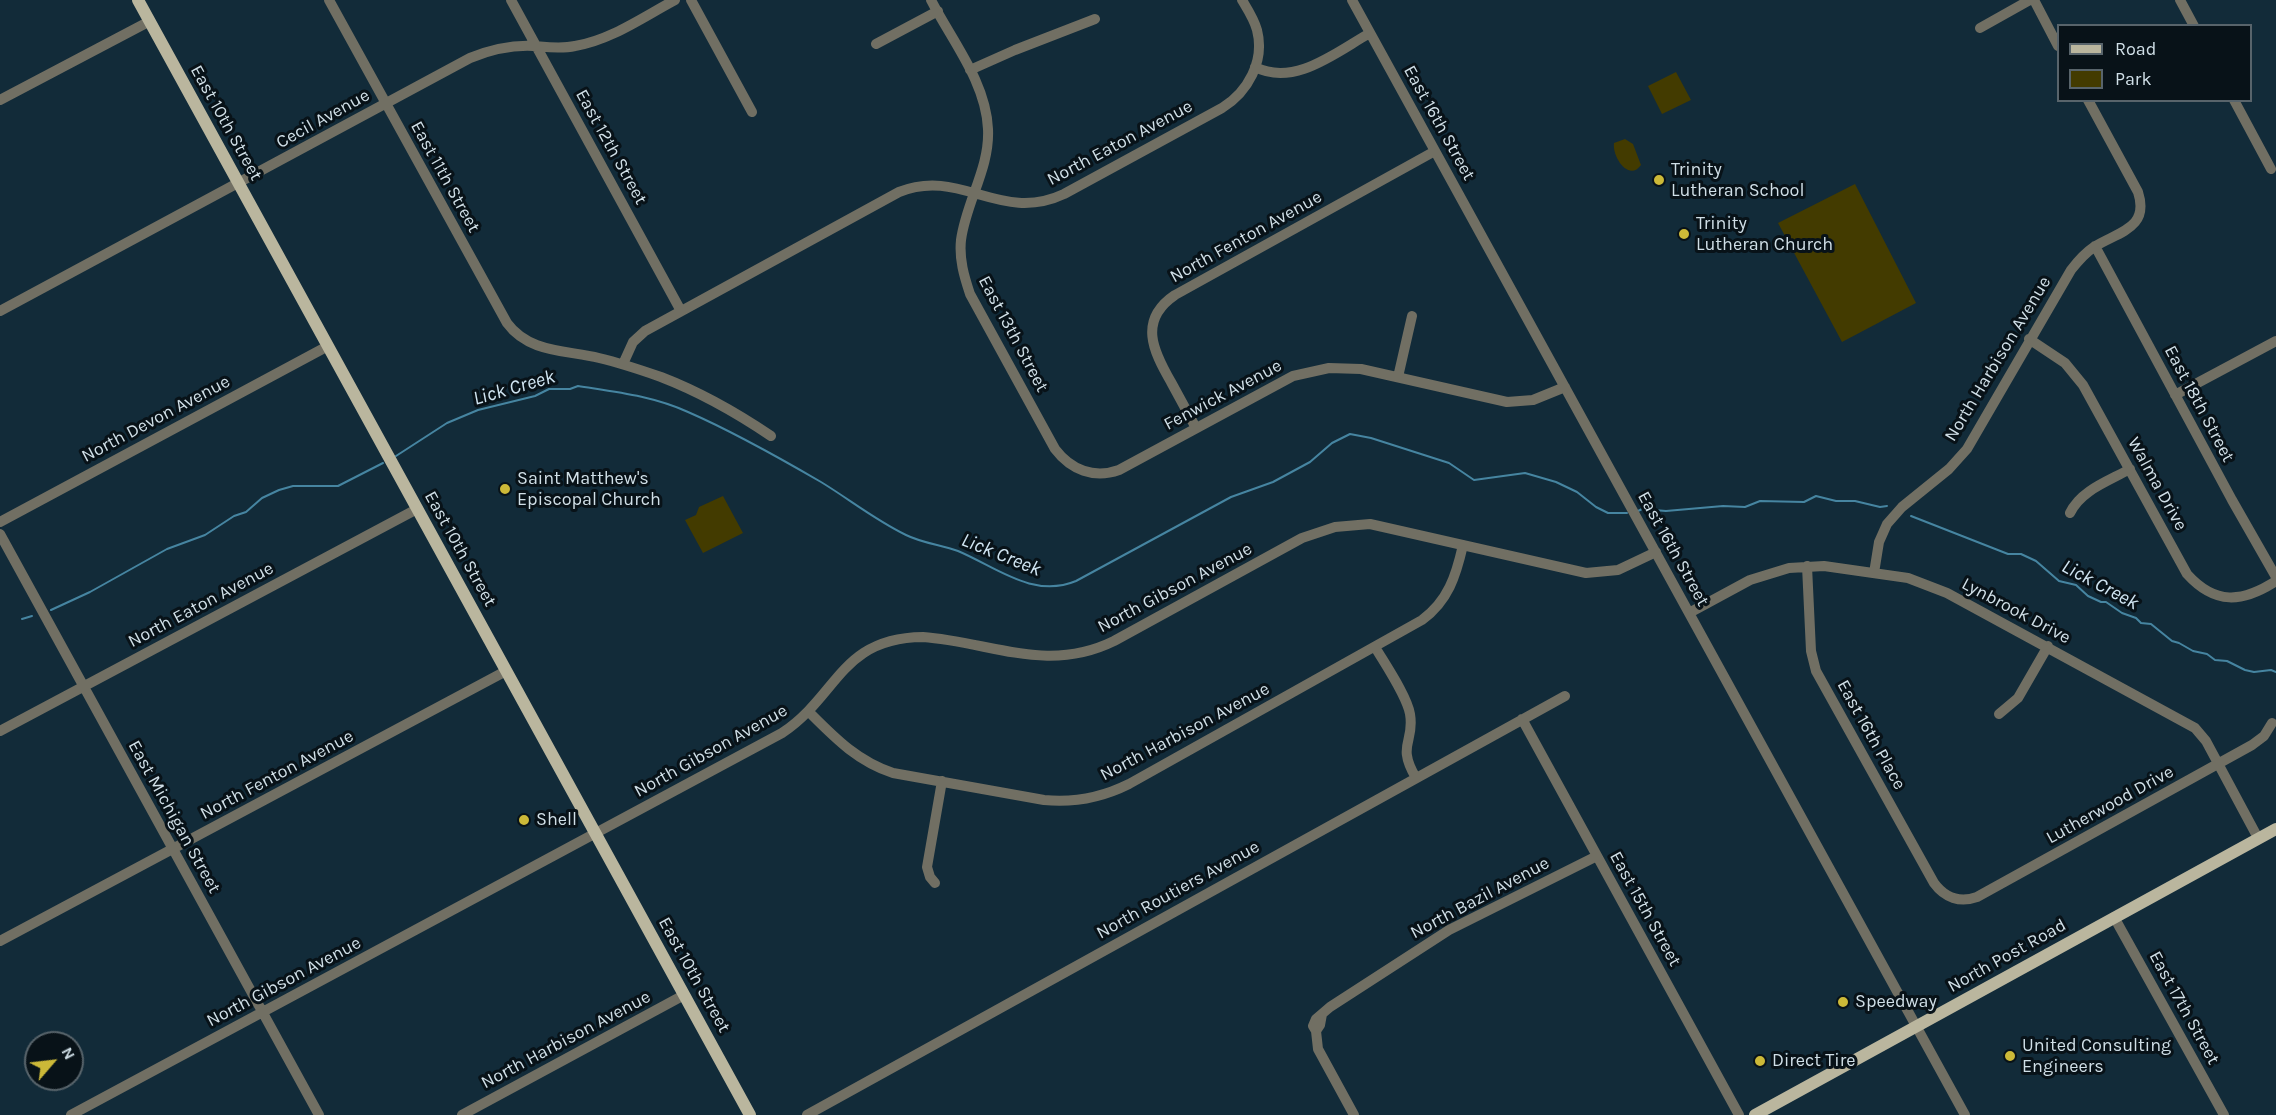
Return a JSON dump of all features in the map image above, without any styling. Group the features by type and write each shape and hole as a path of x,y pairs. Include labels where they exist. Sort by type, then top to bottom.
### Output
{"main road":[{"name":"East 10th Street","path":"138,0 750,1115"},
{"name":"North Post Road","path":"1755,1115 2276,829"}],"street":[{"name":"East 11th Street","path":"329,0 507,323 521,339 536,346 623,364 669,380 716,403 771,436"},
{"name":"East 12th Street","path":"511,0 681,311"},
{"name":"Cecil Avenue","path":"0,311 474,56 505,48 569,47 597,41 675,0"},
{"path":"691,0 752,112"},
{"name":"East 13th Street","path":"932,0 984,101 988,129 985,158 961,241 961,262 967,286 1055,449 1066,461 1077,468"},
{"path":"1242,0 1257,31 1258,52 1255,67 1275,74 1296,72 1370,33"},
{"name":"East 16th Street","path":"1352,0 1965,1115"},
{"path":"1980,28 2032,0 2057,44"},
{"path":"2180,0 2193,24"},
{"path":"876,44 938,11"},
{"path":"970,70 1095,19"},
{"path":"0,100 150,21"},
{"name":"North Eaton Avenue","path":"623,364 628,349 638,336 903,191 940,185 1001,202 1017,204 1058,197 1226,105 1241,92 1255,67"},
{"name":"North Harbison Avenue","path":"1874,573 1879,542 1887,524 1902,507 1948,469 1967,449 2068,273 2095,246 2133,225 2140,213 2141,200 2089,102"},
{"path":"2235,102 2271,169"},
{"name":"North Fenton Avenue","path":"1196,428 1158,360 1153,345 1153,324 1163,306 1175,295 1435,151"},
{"name":"East 18th Street","path":"2095,246 2276,579"},
{"path":"1398,377 1412,316"},
{"name":"Walma Drive","path":"2029,339 2065,363 2080,380 2187,574 2198,585 2216,595 2238,597 2255,593 2276,579"},
{"path":"2175,395 2276,341"},
{"name":"North Devon Avenue","path":"0,522 327,346"},
{"name":"Fenwick Avenue","path":"1077,468 1100,474 1116,471 1282,381 1309,372 1345,368 1398,377 1512,403 1537,399 1565,387"},
{"path":"2070,513 2085,494 2130,469"},
{"name":"North Eaton Avenue","path":"0,731 417,508"},
{"name":"North Gibson Avenue","path":"71,1115 782,733 809,712 849,664 865,652 883,644 907,638 926,638 1035,656 1059,657 1083,653 1114,641 1302,538 1335,527 1358,524 1382,525 1586,573 1618,570 1656,552"},
{"name":"East Michigan Street","path":"0,534 319,1115"},
{"name":"North Harbison Avenue","path":"809,712 838,742 865,761 893,773 1052,801 1076,800 1103,795 1130,784 1422,620 1440,603 1455,578 1463,545"},
{"name":"Lynbrook Drive","path":"1689,613 1758,576 1785,568 1807,566 1874,573 1908,578 1930,585 2048,646 2188,723 2206,741 2258,838"},
{"name":"East 16th Place","path":"1807,566 1811,651 1816,670 1934,883 1940,891 1955,899"},
{"path":"2000,714 2019,698 2048,646"},
{"path":"1375,647 1409,710 1410,727 1406,758 1416,778"},
{"name":"North Fenton Avenue","path":"0,941 506,671"},
{"name":"North Routiers Avenue","path":"807,1115 1565,696"},
{"name":"East 15th Street","path":"1522,719 1739,1115"},
{"name":"Lutherwood Drive","path":"1955,899 1977,897 2218,764 2257,742 2272,723"},
{"path":"935,883 927,867 942,782"},
{"name":"North Bazil Avenue","path":"1354,1115 1318,1049 1314,1022 1330,1007 1439,936 1597,856"},
{"name":"East 17th Street","path":"2114,917 2224,1115"},
{"name":"North Harbison Avenue","path":"462,1115 684,995"}],"green space":[{"path":"1676,72 1691,100 1662,114 1648,86"},
{"path":"1625,139 1633,144 1641,165 1636,170 1627,169 1618,161 1614,143"},
{"path":"1855,184 1916,303 1842,342 1778,223"},
{"path":"723,496 743,533 703,553 685,520 696,515 699,507"}],"waterway":[{"name":"Lick Creek","path":"396,456 447,423 478,410 535,396 549,389 570,389 578,386 634,395 675,407 739,436 821,482 906,535 958,551 1015,579 1045,586 1060,586 1076,581 1231,497 1273,482 1310,462 1332,443 1350,434 1371,438 1449,463 1474,480 1525,473 1556,482 1577,492 1608,513 1627,513"},
{"name":"Lick Creek","path":"51,610 90,592 167,549 205,535 234,516 246,512 262,498 279,490 293,486 338,486 383,463"},
{"name":"Lick Creek","path":"1638,511 1642,509 1666,511 1723,506 1745,507 1760,501 1804,502 1816,496 1836,501 1855,501 1880,507 1887,506"},
{"name":"Lick Creek","path":"1911,516 2008,554 2021,554 2036,561 2059,581 2076,585 2088,596 2106,602 2141,623 2151,624 2172,641 2193,651 2207,654 2215,660 2227,661 2245,670 2276,672"},
{"name":"Lick Creek","path":"22,619 32,616"}],"place":[{"name":"Trinity Lutheran School","path":"1659,180"},
{"name":"Trinity Lutheran Church","path":"1684,234"},
{"name":"Saint Matthew's Episcopal Church","path":"505,489"},
{"name":"Shell","path":"524,820"},
{"name":"Speedway","path":"1843,1002"},
{"name":"United Consulting Engineers","path":"2010,1056"},
{"name":"Direct Tire","path":"1760,1061"}]}
